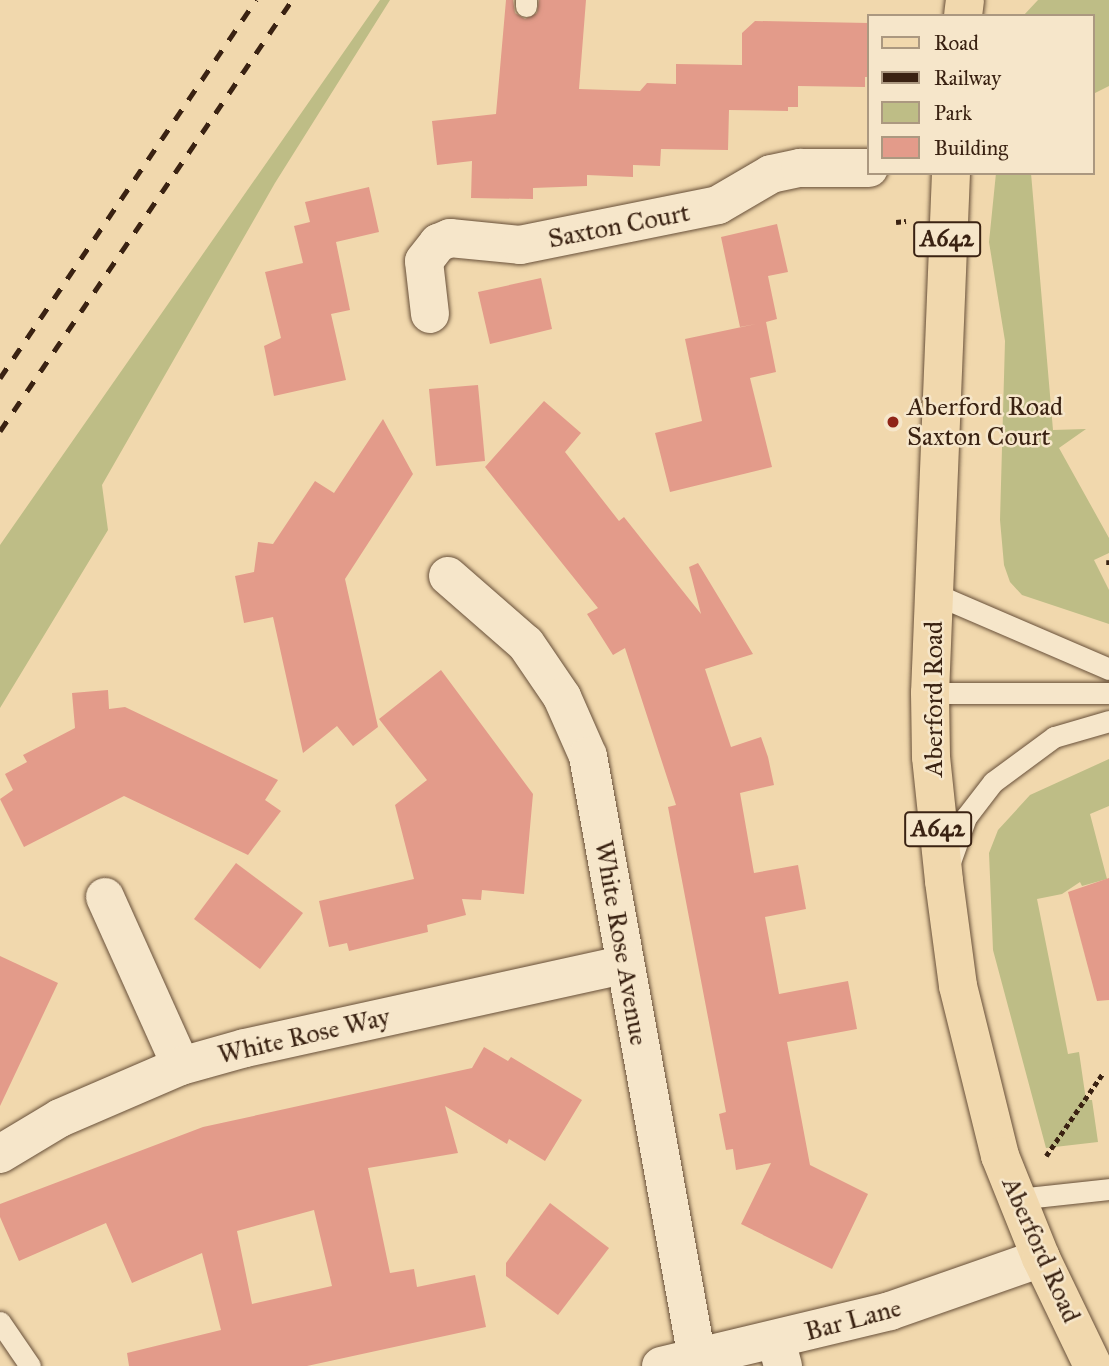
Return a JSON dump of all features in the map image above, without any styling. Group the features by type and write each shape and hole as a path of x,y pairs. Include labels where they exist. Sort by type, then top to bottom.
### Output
{"main road":[{"name":"Aberford Road","path":"951,175 930,694 931,757 944,881 975,1061 1017,1199 1041,1258 1096,1353"}],"street":[{"name":"Saxton Court","path":"430,314 424,261 438,243 450,238 520,245 718,205 771,174 800,168 867,168"},
{"name":"White Rose Avenue","path":"449,576 526,644 577,726 588,756 697,1357"},
{"path":"105,898 181,1066"},
{"name":"White Rose Way","path":"0,1154 116,1091 181,1066 244,1048 624,965"},
{"name":"Bar Lane","path":"661,1366 697,1357 780,1353 1041,1258"}],"lane":[{"path":"935,594 1109,669"},
{"path":"930,694 1109,693"},
{"path":"944,881 966,817 993,782 1054,737 1109,721"},
{"path":"1017,1199 1109,1189"},
{"path":"0,1322 30,1366"}],"path":[{"path":"1109,560 1109,568"},
{"path":"1017,1199 1103,1073"}],"green space":[{"path":"380,0 390,0 275,183 102,485 108,530 0,708 0,545"},
{"path":"1038,0 1109,0 1109,86 1095,93 1095,14 1025,14"},
{"path":"996,175 1031,175 1053,430 1086,429 1059,448 1109,538 1109,553 1094,560 1109,590 1109,624 1022,595 1010,582 1004,565 1000,520 1005,341 989,242"},
{"path":"1109,759 1109,806 1090,814 1107,879 1082,886 1080,882 1062,894 1037,899 1068,1054 1079,1052 1086,1100 1092,1100 1098,1142 1046,1148 993,950 989,853 998,830 1030,795"}],"building":[{"path":"506,0 513,0 515,13 525,19 537,13 539,0 586,0 579,89 640,91 647,83 676,84 676,64 742,65 742,33 755,21 867,23 865,87 798,86 798,107 788,107 788,111 729,110 728,150 661,149 660,166 633,165 633,177 587,175 587,186 533,188 533,199 471,198 472,161 437,165 432,121 496,114"},
{"path":"369,187 379,232 336,242 350,310 331,314 346,380 274,396 264,346 281,338 265,272 303,263 294,226 310,222 305,202"},
{"path":"777,224 788,272 768,276 777,319 766,322 776,372 750,378 772,467 670,492 655,433 702,421 685,339 756,324 740,327 721,237"},
{"path":"541,278 552,329 490,344 478,292"},
{"path":"478,385 485,461 436,466 429,389"},
{"path":"544,401 581,433 565,452 619,521 624,517 701,614 689,567 698,563 753,654 705,669 731,747 761,737 768,757 774,785 740,793 754,873 798,865 806,909 765,917 779,994 848,981 857,1029 787,1042 810,1165 868,1194 832,1269 741,1224 771,1163 736,1170 733,1149 726,1150 719,1114 726,1112 668,807 676,805 625,648 613,655 587,614 598,608 485,467"},
{"path":"383,419 413,474 345,579 378,727 353,746 337,726 303,753 273,617 244,623 235,576 254,572 258,542 273,544 315,481 334,493"},
{"path":"441,670 533,794 524,894 482,890 481,900 462,899 466,915 427,925 428,932 349,951 347,943 329,947 319,901 414,879 395,805 427,780 379,719"},
{"path":"108,690 109,709 125,707 278,780 265,800 281,811 248,855 124,796 24,847 0,799 13,790 5,774 27,762 23,755 75,728 72,693"},
{"path":"236,863 303,913 260,969 194,919"},
{"path":"1109,878 1109,1000 1097,1001 1068,892"},
{"path":"0,956 58,983 0,1106"},
{"path":"484,1047 508,1061 511,1057 582,1100 545,1161 509,1139 507,1144 445,1106 458,1153 368,1168 390,1273 414,1269 417,1287 475,1275 486,1327 307,1366 129,1366 127,1353 221,1330 202,1253 132,1283 106,1223 19,1261 0,1217 0,1204 203,1127 472,1068","holes":["314,1210 332,1286 252,1304 237,1231"]},
{"path":"550,1203 609,1248 558,1315 506,1276 506,1263"}],"railway":[{"path":"0,378 256,0"},
{"path":"0,431 292,0"}],"place":[{"name":"Aberford Road Saxton Court","path":"893,422"}]}
